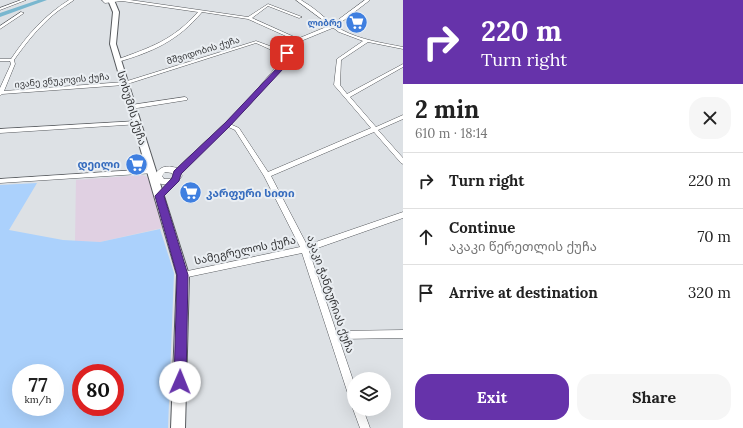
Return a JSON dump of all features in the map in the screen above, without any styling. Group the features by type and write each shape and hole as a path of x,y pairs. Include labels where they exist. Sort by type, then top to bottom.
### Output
{"highway":[{"name":"სოხუმის ქუჩა","path":"111,1 115,7 116,18 113,44 131,107 138,123 154,174 182,275 178,428"}],"main road":[{"path":"154,174 158,176 161,171 166,169 178,169 190,160 228,124 280,67 287,53 299,40 334,26 368,0"},
{"path":"154,174 167,167 178,169"},
{"path":"159,196 178,176 178,169"},
{"path":"154,174 173,181"}],"street":[{"path":"0,9 24,0"},
{"path":"0,94 13,64 12,60 28,37 51,14 72,0"},
{"path":"104,0 105,2 122,0 249,18 299,40"},
{"path":"298,0 309,5 334,26 366,41 403,48"},
{"path":"249,18 268,5 300,17"},
{"path":"118,61 169,41 190,25 200,12"},
{"path":"0,28 22,13"},
{"path":"366,41 339,59 337,85 403,162"},
{"name":"მშვიდობის ქუჩა","path":"124,83 256,42 287,53"},
{"path":"0,60 12,60"},
{"path":"347,96 403,65"},
{"name":"ივანე ვნუკოვის ქუჩა","path":"0,94 124,83"},
{"path":"131,107 185,99"},
{"path":"267,175 403,117"},
{"path":"0,131 138,123"},
{"name":"აკაკი ჭანტურიას ქუჩა","path":"228,124 237,129 267,175 305,249 347,376"},
{"path":"0,181 154,174"},
{"name":"სამეგრელოს ქუჩა","path":"182,275 305,249 403,215"},
{"path":"333,335 403,334"},
{"path":"361,416 365,428"}],"shaded area":[{"path":"142,175 150,178 162,228 100,242 75,241 76,180"},
{"path":"37,183 9,230 63,240 100,242 160,229 174,273 168,428 0,428 0,185"}],"waterway":[{"path":"0,15 44,0"}],"place":[{"name":"ლიბრე","path":"357,22"},
{"name":"დეილი","path":"136,164"},
{"name":"კარფური სითი","path":"191,193"}],"route":[{"path":"180,382 182,275 159,196 176,179 178,176 177,173 243,109 280,67 287,53"}]}
